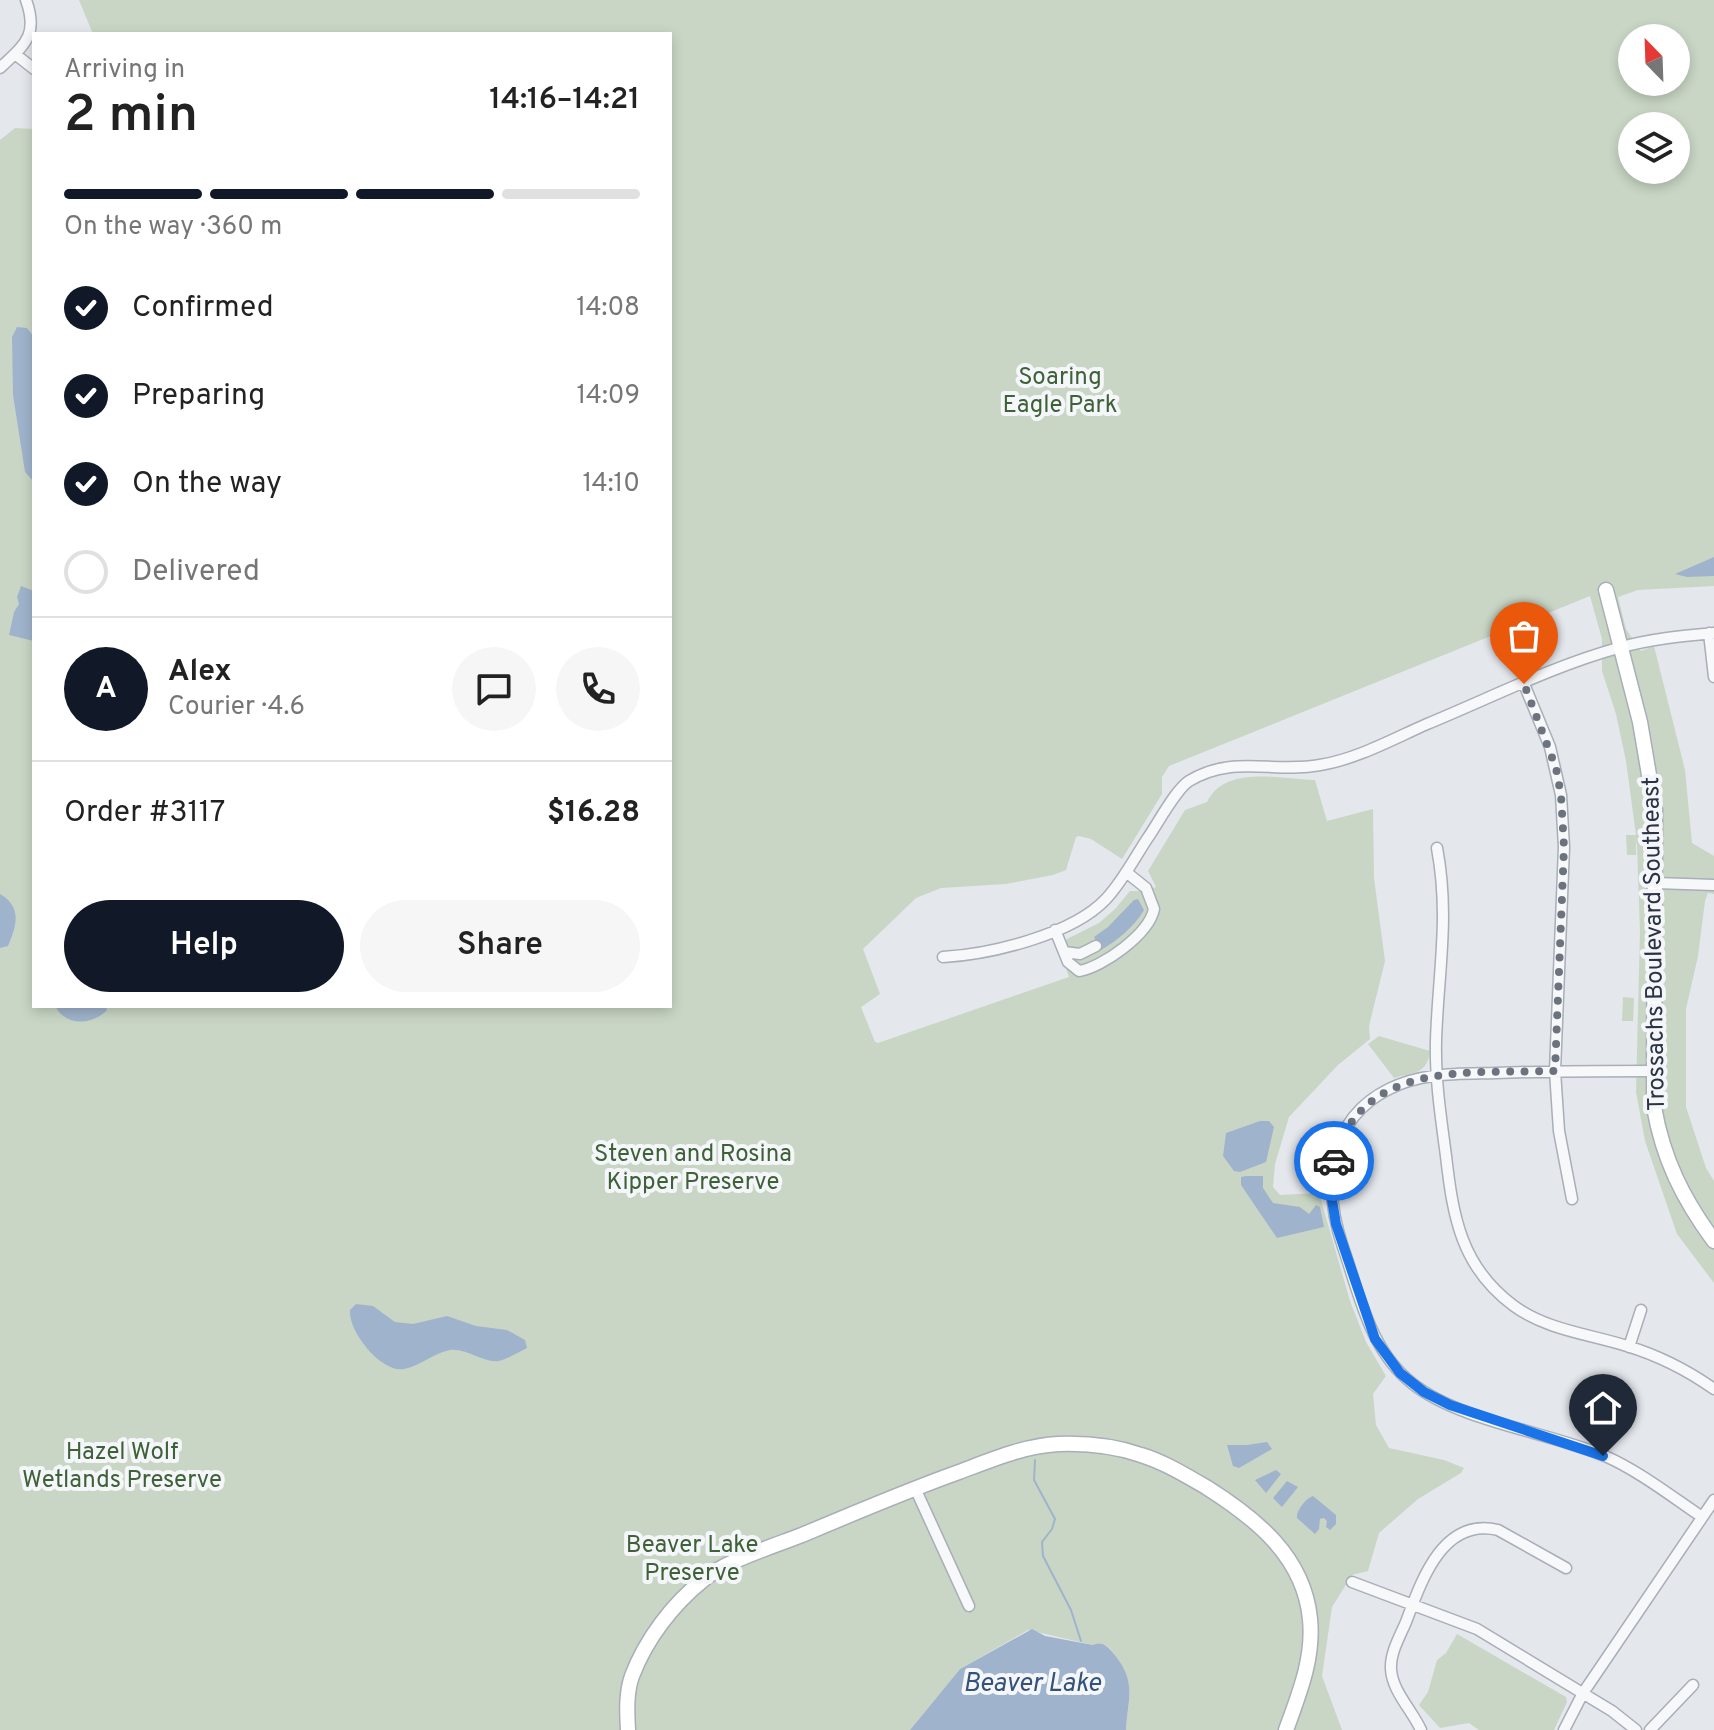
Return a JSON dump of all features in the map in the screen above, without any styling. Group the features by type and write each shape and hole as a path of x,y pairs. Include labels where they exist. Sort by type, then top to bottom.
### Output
{"street":[{"path":"0,68 31,42 31,21 26,0"},
{"path":"15,54 32,67"},
{"name":"Trossachs Boulevard Southeast","path":"1606,590 1652,779 1655,810 1654,1107 1664,1153 1678,1187 1714,1241"},
{"path":"943,957 970,956 1055,930 1089,914 1105,901 1186,782 1228,766 1294,767 1340,761 1588,657 1658,638 1712,633 1714,677"},
{"path":"1524,684 1556,768 1563,814 1555,1071 1559,1131 1572,1199"},
{"path":"1437,848 1445,927 1436,1075 1455,1219 1468,1252 1499,1293 1527,1314 1544,1323 1629,1347 1685,1369 1714,1389"},
{"path":"1055,930 1075,970 1092,968 1124,947 1152,918 1154,909 1146,888 1126,872"},
{"path":"1656,883 1714,885"},
{"path":"1064,952 1080,954 1096,946"},
{"path":"1653,1071 1436,1075 1396,1086 1374,1099 1352,1123 1340,1142 1331,1172 1330,1188 1336,1224 1370,1325 1390,1362 1412,1384 1437,1399 1603,1456 1702,1517"},
{"path":"1629,1347 1641,1310"},
{"path":"628,1730 632,1676 644,1652 678,1603 705,1577 915,1488 1036,1446 1075,1444 1128,1451 1162,1463 1258,1522 1290,1560 1305,1595 1311,1632 1307,1670 1286,1730"},
{"path":"915,1488 969,1606"},
{"path":"1564,1730 1583,1693 1714,1500"},
{"path":"1421,1730 1393,1682 1390,1666 1412,1603 1435,1556 1456,1538 1478,1529 1498,1530 1566,1568"},
{"path":"1352,1582 1477,1629 1583,1693 1636,1730"},
{"path":"1650,1730 1693,1685"}],"green space":[{"path":"79,0 1714,0 1714,586 1638,590 1618,597 1626,629 1641,651 1654,646 1685,770 1692,843 1714,856 1714,894 1708,893 1705,901 1698,956 1686,1009 1686,1107 1706,1168 1714,1181 1714,1283 1677,1234 1645,1141 1636,1092 1640,931 1637,846 1636,841 1636,855 1627,855 1626,835 1636,835 1626,761 1616,714 1602,671 1602,639 1590,596 1169,766 1162,777 1162,794 1122,859 1091,839 1076,837 1066,870 1006,884 941,888 916,898 863,949 880,994 861,1007 878,1043 1069,977 1058,946 1099,923 1130,891 1156,887 1148,871 1185,810 1207,802 1215,790 1227,783 1255,777 1315,780 1327,821 1373,809 1374,878 1385,961 1369,1026 1370,1039 1338,1065 1289,1117 1275,1164 1273,1187 1280,1195 1319,1193 1350,1301 1366,1342 1386,1376 1373,1394 1376,1425 1389,1448 1444,1460 1464,1468 1461,1473 1418,1499 1379,1533 1368,1571 1352,1575 1332,1607 1322,1676 1342,1730 1126,1730 1128,1682 1121,1664 1110,1649 1103,1644 1093,1645 1028,1630 960,1669 910,1730 0,1730 0,140 15,128 32,129 32,1008 672,1008 672,32 92,32"},
{"path":"1623,997 1634,998 1633,1021 1622,1021"},
{"path":"1379,1036 1430,1051 1426,1064 1419,1071 1394,1078 1368,1044"},
{"path":"1457,1634 1566,1697 1567,1702 1554,1730 1479,1730 1469,1723 1440,1728 1419,1705 1428,1692 1437,1660 1446,1653"}],"water":[{"path":"17,327 27,328 32,334 32,480 25,472 13,395 12,337"},
{"path":"1714,557 1714,576 1675,574"},
{"path":"21,586 32,590 32,641 9,635 19,604 17,597"},
{"path":"0,894 12,905 16,917 8,946 0,948"},
{"path":"1138,899 1144,910 1140,916 1125,933 1101,950 1094,937"},
{"path":"56,1008 107,1010 95,1019 80,1022 60,1013"},
{"path":"1260,1121 1269,1121 1274,1127 1266,1162 1240,1172 1234,1171 1223,1156 1226,1133"},
{"path":"1263,1176 1263,1188 1273,1203 1300,1207 1309,1214 1316,1205 1320,1207 1324,1227 1277,1238 1241,1185 1241,1177"},
{"path":"356,1304 373,1306 395,1322 413,1324 447,1316 476,1326 507,1330 525,1340 527,1348 499,1361 450,1350 404,1369 395,1368 376,1358 360,1339 351,1319 350,1310"},
{"path":"1267,1442 1272,1449 1239,1468 1233,1466 1227,1445"},
{"path":"1276,1470 1281,1474 1266,1493 1255,1480"},
{"path":"1287,1481 1298,1487 1282,1507 1273,1498"},
{"path":"1313,1496 1336,1515 1336,1524 1330,1530 1326,1527 1327,1521 1320,1519 1315,1534 1297,1518 1302,1505"},
{"name":"Beaver Lake","path":"1032,1629 1045,1636 1102,1644 1111,1651 1126,1673 1128,1682 1126,1730 910,1730 960,1669"}],"waterway":[{"path":"1035,1460 1034,1480 1055,1519 1042,1542 1043,1556 1071,1610 1081,1641"}],"way so far":[{"path":"1334,1161 1345,1132 1374,1099 1388,1089 1436,1075 1555,1071 1563,814 1550,747 1524,684"}],"route":[{"path":"1334,1161 1330,1188 1336,1224 1375,1339 1400,1373 1424,1392 1450,1405 1603,1456"}],"park label":[{"name":"Soaring Eagle Park","path":"1060,390"},
{"name":"Steven and Rosina Kipper Preserve","path":"693,1167"},
{"name":"Hazel Wolf Wetlands Preserve","path":"122,1465"},
{"name":"Beaver Lake Preserve","path":"692,1558"}]}
